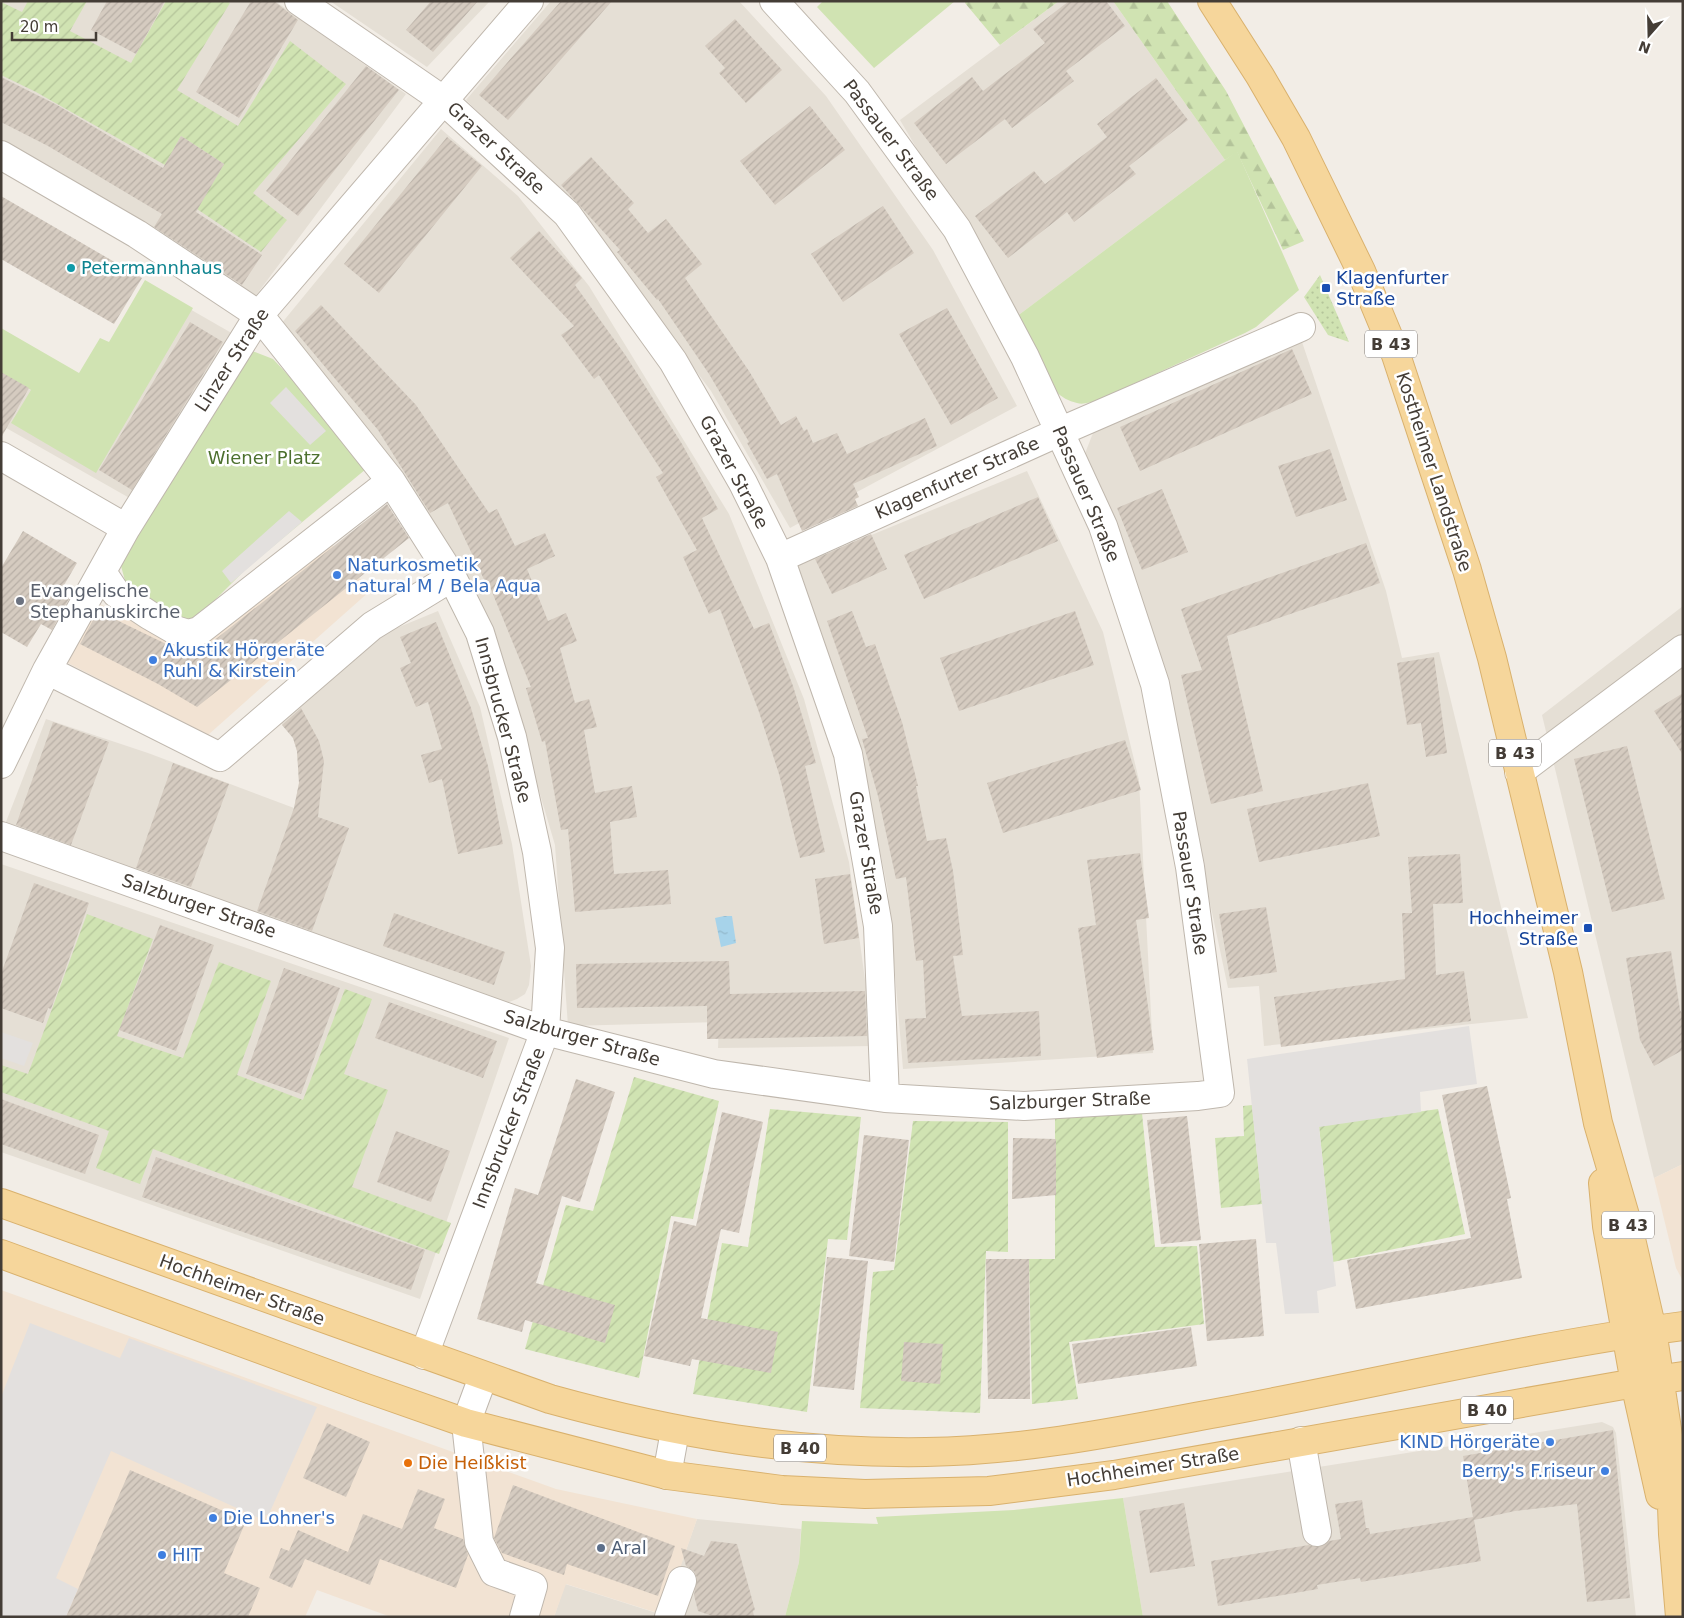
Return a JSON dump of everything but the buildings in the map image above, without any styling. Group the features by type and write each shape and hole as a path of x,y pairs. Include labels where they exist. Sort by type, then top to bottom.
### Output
{"main road":[{"name":"Kostheimer Landstraße","path":"1212,1 1260,76 1296,138 1343,232 1396,354 1467,570 1490,649 1568,972 1598,1123 1608,1226 1639,1331"},
{"name":"Hochheimer Straße","path":"1,1202 483,1377 559,1402 674,1430 740,1441 823,1450 928,1452 991,1449 1110,1433 1317,1395 1493,1358 1639,1331"},
{"name":"Hochheimer Straße","path":"1,1254 357,1385 466,1423 572,1452 667,1475 782,1490 856,1494 989,1492 1114,1475 1659,1380"},
{"name":"B 40","path":"1639,1331 1683,1326"},
{"name":"B 43","path":"1639,1331 1659,1380 1670,1449 1673,1534 1680,1617"}],"street":[{"name":"Grazer Straße","path":"299,1 443,100 567,214 673,361 743,484 780,558 848,754 878,926 886,1098"},
{"name":"Linzer Straße","path":"1,764 47,670 126,528 259,315 529,1"},
{"name":"Passauer Straße","path":"774,1 857,92 957,230 1025,357 1104,526 1155,684 1190,868 1220,1093"},
{"name":"Innsbrucker Straße","path":"1,155 137,234 259,315 392,481 452,577 480,633 512,737 537,852 550,948 545,1031 424,1355"},
{"name":"Klagenfurter Straße","path":"780,558 1059,432 1301,327"},
{"path":"1,456 126,528"},
{"path":"102,572 116,593 149,615 175,630 188,634 199,632 392,481"},
{"path":"47,670 220,757 372,626 452,577"},
{"path":"1519,772 1683,649"},
{"name":"Salzburger Straße","path":"1,836 545,1031 714,1074 886,1098 1024,1106 1198,1096 1220,1093"},
{"path":"483,1377 466,1423 479,1542 494,1572 533,1586 524,1617"},
{"path":"667,1475 674,1430"},
{"path":"1301,1441 1317,1532"},
{"path":"670,1617 682,1581"}],"shaded area":[{"path":"1,1 275,1 406,94 251,302 1,143"},
{"path":"330,1 490,1 427,67"},
{"path":"551,1 739,1 826,96 933,250 1017,406 790,528 711,391 572,206 466,100"},
{"path":"1059,1 1113,1 1225,160 1016,317 900,120"},
{"path":"441,129 518,196 589,286 729,514 804,699 849,862 874,1046 718,1048 719,1022 568,1026 555,845 492,631 281,324"},
{"path":"188,308 235,335 133,500 1,425 1,373 107,434"},
{"path":"1301,339 1386,591 1402,658 1439,652 1528,1018 1264,1046 1259,986 1228,988 1160,666 1084,456 1093,433 1126,414"},
{"path":"286,387 326,431 310,445 270,403"},
{"path":"1027,471 1103,632 1139,780 1153,1053 903,1069 888,891 856,730 796,566"},
{"path":"289,511 302,522 231,583 222,571"},
{"path":"330,542 370,591 208,735 62,660 94,601 193,650"},
{"path":"1683,606 1683,1164 1654,1178 1542,715"},
{"path":"438,611 480,707 512,844 531,966 529,985 525,994 517,999 507,1003 492,1002 4,827 46,719 148,753 294,808 299,783 297,751 293,738 280,722 387,632"},
{"path":"1,864 509,1038 420,1299 1,1152"},
{"path":"1469,1026 1477,1084 1420,1092 1421,1112 1319,1127 1336,1286 1317,1291 1319,1313 1285,1314 1276,1243 1266,1243 1247,1059"},
{"path":"1,1032 33,1043 24,1066 1,1058"},
{"path":"1683,1164 1683,1281 1676,1268 1654,1178"},
{"path":"1,1290 556,1489 697,1519 664,1615 566,1584 554,1617 391,1617 317,1590 305,1617 1,1617"},
{"path":"30,1323 120,1358 129,1338 317,1407 269,1514 259,1518 111,1451 56,1578 78,1589 66,1617 1,1617 1,1397"},
{"path":"1602,1422 1613,1427 1616,1433 1636,1617 1143,1617 1123,1498"},
{"path":"697,1519 801,1529 799,1562 785,1617 554,1617 565,1584 663,1615"}],"green space":[{"path":"28,1 87,1 70,31 131,63 166,1 226,1 230,3 177,90 238,126 290,41 346,84 253,193 287,220 261,252 197,209 224,164 181,136 165,165 36,92 1,75 1,2 22,12"},
{"path":"823,1 955,1 874,68 817,7"},
{"path":"966,1 1059,1 1000,45 965,3"},
{"path":"1113,1 1167,1 1226,91 1304,241 1283,250 1237,152 1225,160"},
{"path":"1237,151 1299,290 1256,327 1245,333 1096,401 1079,404 1065,399 1055,391 1039,368 1016,317"},
{"path":"1320,275 1349,342 1328,335 1304,297"},
{"path":"145,280 193,308 96,473 11,423 31,390 1,373 1,328 79,373 100,338 109,342"},
{"name":"Wiener Platz","path":"242,351 255,352 273,359 372,464 247,568 189,626 127,588 121,566 123,555"},
{"path":"87,914 153,939 117,1036 183,1058 219,962 271,981 237,1075 303,1100 345,989 372,999 344,1074 388,1090 352,1187 451,1223 439,1254 153,1149 140,1184 96,1168 109,1131 1,1092 1,1065 28,1074"},
{"path":"634,1077 719,1101 693,1219 671,1216 639,1378 525,1349 566,1205 593,1211"},
{"path":"1252,1105 1262,1204 1221,1208 1215,1138 1244,1136 1243,1106"},
{"path":"770,1109 861,1117 847,1240 828,1239 807,1412 693,1394 722,1243 748,1247"},
{"path":"1438,1109 1465,1234 1333,1262 1319,1126"},
{"path":"1142,1113 1155,1247 1197,1246 1204,1324 1069,1342 1078,1399 1032,1404 1029,1259 1055,1259 1055,1118"},
{"path":"913,1121 1008,1122 1008,1252 986,1251 980,1413 860,1408 873,1272 894,1270"},
{"path":"1123,1498 1143,1617 785,1617 799,1562 802,1521 878,1524 876,1517 1014,1510"}],"water":[{"path":"732,916 736,943 721,947 715,918"}],"place":[{"name":"Petermannhaus","path":"71,268"},
{"name":"Klagenfurter Straße","path":"1326,288"},
{"name":"Naturkosmetik natural M / Bela Aqua","path":"337,575"},
{"name":"Evangelische Stephanuskirche","path":"20,601"},
{"name":"Akustik Hörgeräte Ruhl & Kirstein","path":"153,660"},
{"name":"Hochheimer Straße","path":"1588,928"},
{"name":"KIND Hörgeräte","path":"1550,1442"},
{"name":"Die Heißkist","path":"408,1463"},
{"name":"Berry's F.riseur","path":"1605,1471"},
{"name":"Die Lohner's","path":"213,1518"},
{"name":"Aral","path":"601,1548"},
{"name":"HIT","path":"162,1555"}]}
